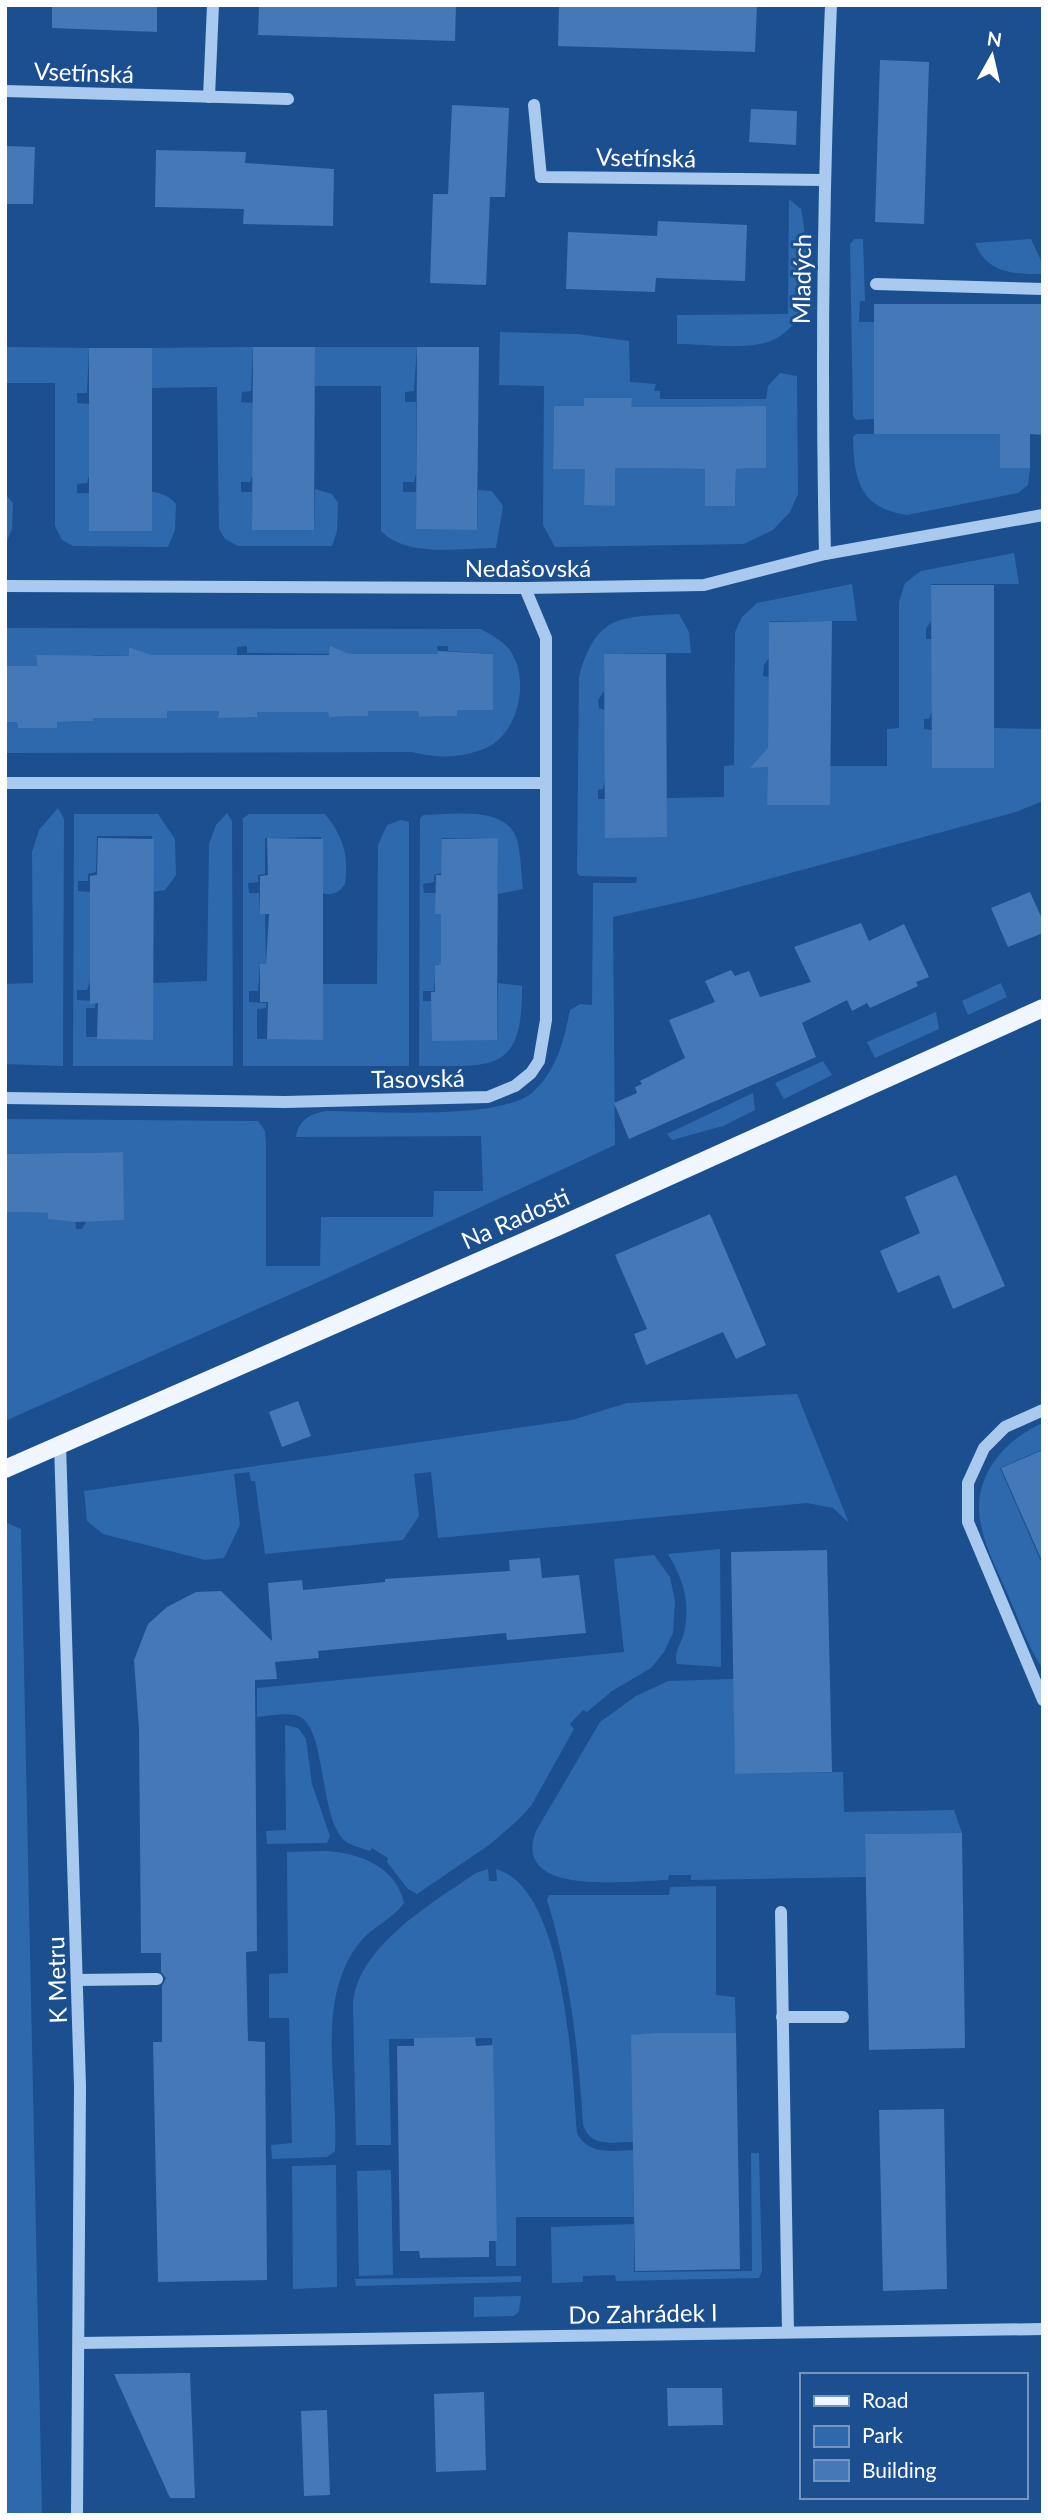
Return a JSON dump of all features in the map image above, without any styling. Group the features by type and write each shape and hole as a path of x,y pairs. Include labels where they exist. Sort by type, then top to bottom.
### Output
{"main road":[{"name":"Na Radosti","path":"5,1469 544,1232 1043,1008"}],"street":[{"path":"209,97 213,5"},
{"name":"Mladých","path":"825,554 821,353 823,180 831,5"},
{"name":"Vsetínská","path":"5,91 288,99"},
{"name":"Vsetínská","path":"534,105 541,177 823,180"},
{"path":"876,285 1043,289"},
{"name":"Nedašovská","path":"5,586 525,588 704,585 825,554 1043,514"},
{"name":"Tasovská","path":"5,1098 285,1102 488,1097 524,1080 539,1061 546,1020 546,638 525,588"},
{"path":"5,783 546,783"},
{"path":"1043,1410 1005,1427 984,1448 968,1483 968,1522 1043,1700"},
{"name":"K Metru","path":"60,1444 80,2086 77,2515"},
{"path":"780,1912 788,2332"},
{"path":"76,1980 157,1979"},
{"path":"782,2017 843,2017"},
{"name":"Do Zahrádek I","path":"79,2343 1043,2329"}],"green space":[{"path":"789,199 801,209 807,258 807,297 803,311 795,322 780,336 758,344 677,344 677,315 788,314"},
{"path":"854,239 863,239 865,301 860,301 859,322 874,322 874,419 856,420 853,416 850,244"},
{"path":"1031,239 1043,265 1043,274 1022,274 994,266 980,253 975,243"},
{"path":"500,332 577,334 629,341 630,382 656,384 654,391 660,391 660,399 766,399 768,386 780,373 797,376 798,494 790,512 773,530 744,544 555,547 543,525 544,386 499,385","holes":["584,398 631,398 631,407 766,406 766,468 736,469 735,506 705,506 705,469 615,468 615,505 585,505 585,469 553,468 554,406 584,406"]},
{"path":"5,347 89,348 87,393 77,393 77,403 89,404 89,476 87,483 77,484 77,493 144,490 168,497 176,504 175,530 168,547 73,546 62,540 55,526 55,383 5,383"},
{"path":"253,347 251,391 242,392 241,402 253,403 253,474 250,482 241,482 241,492 252,492 252,530 314,530 315,489 332,494 338,503 337,531 332,546 238,546 225,539 219,529 217,387 152,388 152,348"},
{"path":"315,347 417,347 414,391 405,392 405,402 416,402 416,474 414,482 403,482 403,492 416,492 416,529 477,529 478,490 492,491 503,506 496,548 420,548 405,545 381,531 381,386 315,386"},
{"path":"856,434 1000,434 1000,468 1030,468 1028,485 1018,493 907,515 891,511 878,506 862,489 855,466 853,437"},
{"path":"5,494 13,503 12,529 5,546"},
{"path":"1014,553 1019,584 931,584 931,621 926,629 926,639 932,639 932,712 929,719 924,719 924,729 932,730 932,767 994,767 994,728 1043,729 1043,801 1016,812 702,897 613,917 615,1145 323,1280 5,1421 5,1212 48,1213 48,1219 75,1220 76,1229 82,1229 123,1152 5,1154 5,1119 258,1121 265,1131 266,1143 266,1266 320,1266 321,1217 433,1217 434,1191 483,1191 481,1136 296,1137 306,1118 327,1111 465,1111 517,1101 533,1092 554,1064 570,1010 580,1004 592,1005 593,883 636,883 637,877 580,876 577,873 579,677 586,656 603,630 627,618 679,614 689,632 691,653 604,654 604,691 598,700 599,708 605,710 605,781 603,789 598,790 598,799 605,799 605,836 666,836 667,798 724,797 724,766 734,765 735,632 742,617 757,603 852,584 857,621 770,621 769,658 764,665 763,676 769,677 768,766 830,804 830,766 887,766 887,729 899,728 899,602 905,583 921,571"},
{"path":"5,628 481,629 508,648 515,659 520,688 514,717 498,741 476,752 458,756 411,752 5,753 5,722 17,722 18,728 56,728 57,722 93,721 93,712 167,718 167,711 219,711 218,717 258,716 257,711 328,711 329,717 367,716 368,710 418,711 419,717 457,716 458,710 493,710 493,654 448,651 448,646 437,646 438,655 247,653 247,646 237,647 237,656 148,655 130,647 129,656 92,655 91,665 36,656 37,666 5,666"},
{"path":"58,808 64,819 63,1066 5,1064 5,984 33,983 32,852 39,830"},
{"path":"227,813 232,821 233,1066 73,1066 74,814 158,814 175,839 176,875 165,890 152,892 152,836 97,836 96,872 88,874 88,881 78,881 78,891 90,892 90,982 87,990 77,990 77,1000 96,1001 95,1008 86,1008 86,1037 151,1037 152,983 207,981 209,844 216,825"},
{"path":"462,813 490,816 511,829 517,840 523,889 498,894 498,838 442,838 442,873 434,875 434,882 423,884 424,893 436,893 442,912 441,964 436,964 434,991 423,991 423,1001 435,1001 441,1039 497,1039 498,983 522,986 517,1036 509,1050 498,1059 484,1064 419,1066 420,819 423,815"},
{"path":"249,814 325,814 340,838 346,864 343,887 332,894 321,893 321,837 265,838 265,874 258,875 258,882 248,883 249,893 259,893 260,912 265,913 266,964 260,964 258,991 249,991 249,1002 266,1003 266,1008 257,1009 257,1039 322,1038 322,984 377,984 378,845 387,825 401,820 409,822 409,1066 243,1066 243,818"},
{"path":"1001,983 1007,997 968,1015 962,1001"},
{"path":"936,1012 939,1029 875,1058 867,1042"},
{"path":"823,1061 832,1075 784,1099 775,1083"},
{"path":"753,1093 755,1110 723,1126 672,1140 667,1134"},
{"path":"797,1394 849,1523 833,1508 807,1503 438,1538 431,1472 414,1474 419,1516 403,1540 265,1554 255,1481 251,1481 249,1472 234,1474 240,1525 224,1558 205,1560 103,1534 87,1521 84,1491 572,1420 627,1403"},
{"path":"1043,1423 1043,1449 1000,1468 1043,1566 1043,1669 1028,1643 988,1549 980,1520 979,1504 987,1474 995,1461 1016,1439"},
{"path":"5,1522 21,1529 42,2515 5,2515"},
{"path":"720,1549 721,1667 677,1664 677,1652 684,1633 687,1612 681,1582 668,1554"},
{"path":"654,1555 670,1577 675,1601 673,1633 664,1652 651,1668 612,1691 587,1712 583,1710 570,1724 574,1729 531,1806 517,1821 489,1845 417,1894 408,1889 387,1862 388,1858 372,1848 370,1851 347,1843 336,1829 318,1751 313,1734 305,1721 291,1714 257,1717 257,1688 624,1652 614,1559"},
{"path":"734,1679 736,1774 843,1772 844,1812 954,1810 962,1833 865,1834 866,1877 691,1880 691,1875 669,1875 668,1880 604,1882 579,1881 557,1876 541,1867 533,1853 536,1831 600,1722 636,1696 668,1681"},
{"path":"285,1725 298,1728 306,1739 312,1784 330,1836 327,1843 267,1844 266,1831 286,1830"},
{"path":"326,1851 363,1859 385,1871 400,1890 404,1903 360,1942 346,1965 337,1990 332,2043 335,2151 327,2157 272,2159 271,2145 292,2143 289,2018 269,2018 269,1974 288,1973 287,1852"},
{"path":"488,1869 489,1881 497,1881 496,1869 519,1883 537,1910 551,1945 568,2028 577,2133 587,2145 594,2148 609,2151 633,2150 634,2217 516,2217 516,2266 496,2266 492,2038 389,2039 391,2145 356,2145 353,2006 357,1985 381,1946 399,1929 458,1885 476,1873"},
{"path":"716,1886 716,1995 735,1997 736,2033 657,2033 633,2142 610,2143 596,2140 586,2132 583,2124 572,2011 562,1955 547,1900 549,1895 669,1895 670,1887"},
{"path":"751,2153 759,2153 762,2271 759,2278 616,2281 615,2275 583,2276 583,2282 552,2283 551,2227 634,2224 634,2272 752,2271"},
{"path":"336,2165 337,2287 293,2289 292,2166"},
{"path":"391,2170 393,2275 359,2276 357,2171"},
{"path":"521,2276 521,2282 356,2286 355,2279"},
{"path":"521,2296 519,2311 514,2316 474,2317 474,2297"}],"building":[{"path":"52,5 157,5 157,32 52,28"},
{"path":"259,5 456,5 455,41 258,35"},
{"path":"559,5 757,5 755,52 558,46"},
{"path":"880,60 929,62 924,224 875,222"},
{"path":"452,105 509,108 505,197 490,197 486,285 430,283 433,194 448,194"},
{"path":"751,109 797,111 796,145 749,142"},
{"path":"5,146 35,147 33,204 5,204"},
{"path":"156,150 246,152 245,163 334,169 333,226 243,224 244,209 155,207"},
{"path":"658,221 747,225 745,281 656,278 655,292 566,289 568,232 657,236"},
{"path":"874,304 1043,304 1043,435 1030,434 1030,468 1000,468 1000,434 874,434"},
{"path":"253,347 315,347 314,530 252,530"},
{"path":"417,347 479,347 477,530 416,529"},
{"path":"89,348 152,348 152,531 89,531"},
{"path":"584,398 632,398 631,407 766,406 766,468 736,469 735,506 705,506 705,469 615,468 615,506 584,505 585,469 553,469 554,406 584,406"},
{"path":"931,585 994,585 994,768 932,768"},
{"path":"832,621 830,805 767,805 768,767 750,768 768,748 769,622"},
{"path":"330,646 349,654 438,654 437,651 493,654 493,710 458,710 457,716 419,717 418,711 368,711 368,716 329,717 328,712 257,712 258,717 218,718 219,711 167,711 167,718 93,718 93,721 57,722 57,728 18,728 17,722 5,722 5,666 37,666 36,655 129,656 129,647 151,655 329,655"},
{"path":"604,654 666,654 667,837 605,838"},
{"path":"98,838 154,839 153,1040 97,1039 98,1003 90,1004 90,876 97,875"},
{"path":"267,838 323,839 323,1040 267,1039 268,1002 260,1002 260,964 266,964 269,914 260,914 260,876 268,875"},
{"path":"498,838 497,1040 432,1041 431,992 435,992 435,965 441,964 441,914 435,914 436,875 441,875 442,839"},
{"path":"1030,892 1043,921 1043,933 1008,947 991,908"},
{"path":"861,923 869,941 904,924 929,977 916,982 918,986 870,1008 867,1003 852,1011 847,1000 802,1023 816,1057 629,1139 614,1103 637,1093 635,1087 642,1084 640,1081 685,1058 669,1020 715,1002 705,981 731,970 735,976 749,971 760,997 811,982 794,947"},
{"path":"123,1152 124,1220 76,1222 48,1219 48,1213 5,1212 5,1154"},
{"path":"956,1175 1005,1286 953,1309 939,1275 898,1293 880,1251 920,1233 905,1197"},
{"path":"710,1214 766,1345 736,1359 723,1332 646,1365 634,1334 647,1329 615,1255"},
{"path":"298,1401 311,1436 282,1447 269,1412"},
{"path":"1043,1450 1043,1563 1001,1468"},
{"path":"827,1550 832,1772 735,1774 731,1552"},
{"path":"540,1558 542,1578 579,1575 586,1633 507,1640 506,1633 318,1651 319,1658 275,1662 277,1679 255,1680 257,1951 246,1952 248,2041 265,2042 267,2280 158,2282 153,2042 162,2042 162,1986 166,1978 161,1972 161,1953 141,1953 139,1729 134,1660 148,1624 167,1607 196,1592 221,1591 272,1641 268,1583 302,1580 303,1590 385,1582 385,1579 510,1571 509,1560"},
{"path":"962,1833 965,2048 869,2050 865,1834"},
{"path":"736,2033 740,2269 635,2271 631,2035"},
{"path":"475,2037 476,2046 493,2045 497,2241 489,2241 489,2257 420,2258 419,2251 400,2251 397,2046 414,2046 414,2038"},
{"path":"944,2109 947,2289 883,2291 879,2110"},
{"path":"190,2373 195,2498 170,2498 114,2374"},
{"path":"667,2388 722,2388 723,2425 668,2426"},
{"path":"484,2392 486,2470 436,2472 434,2394"},
{"path":"327,2410 330,2495 304,2496 301,2411"}]}
